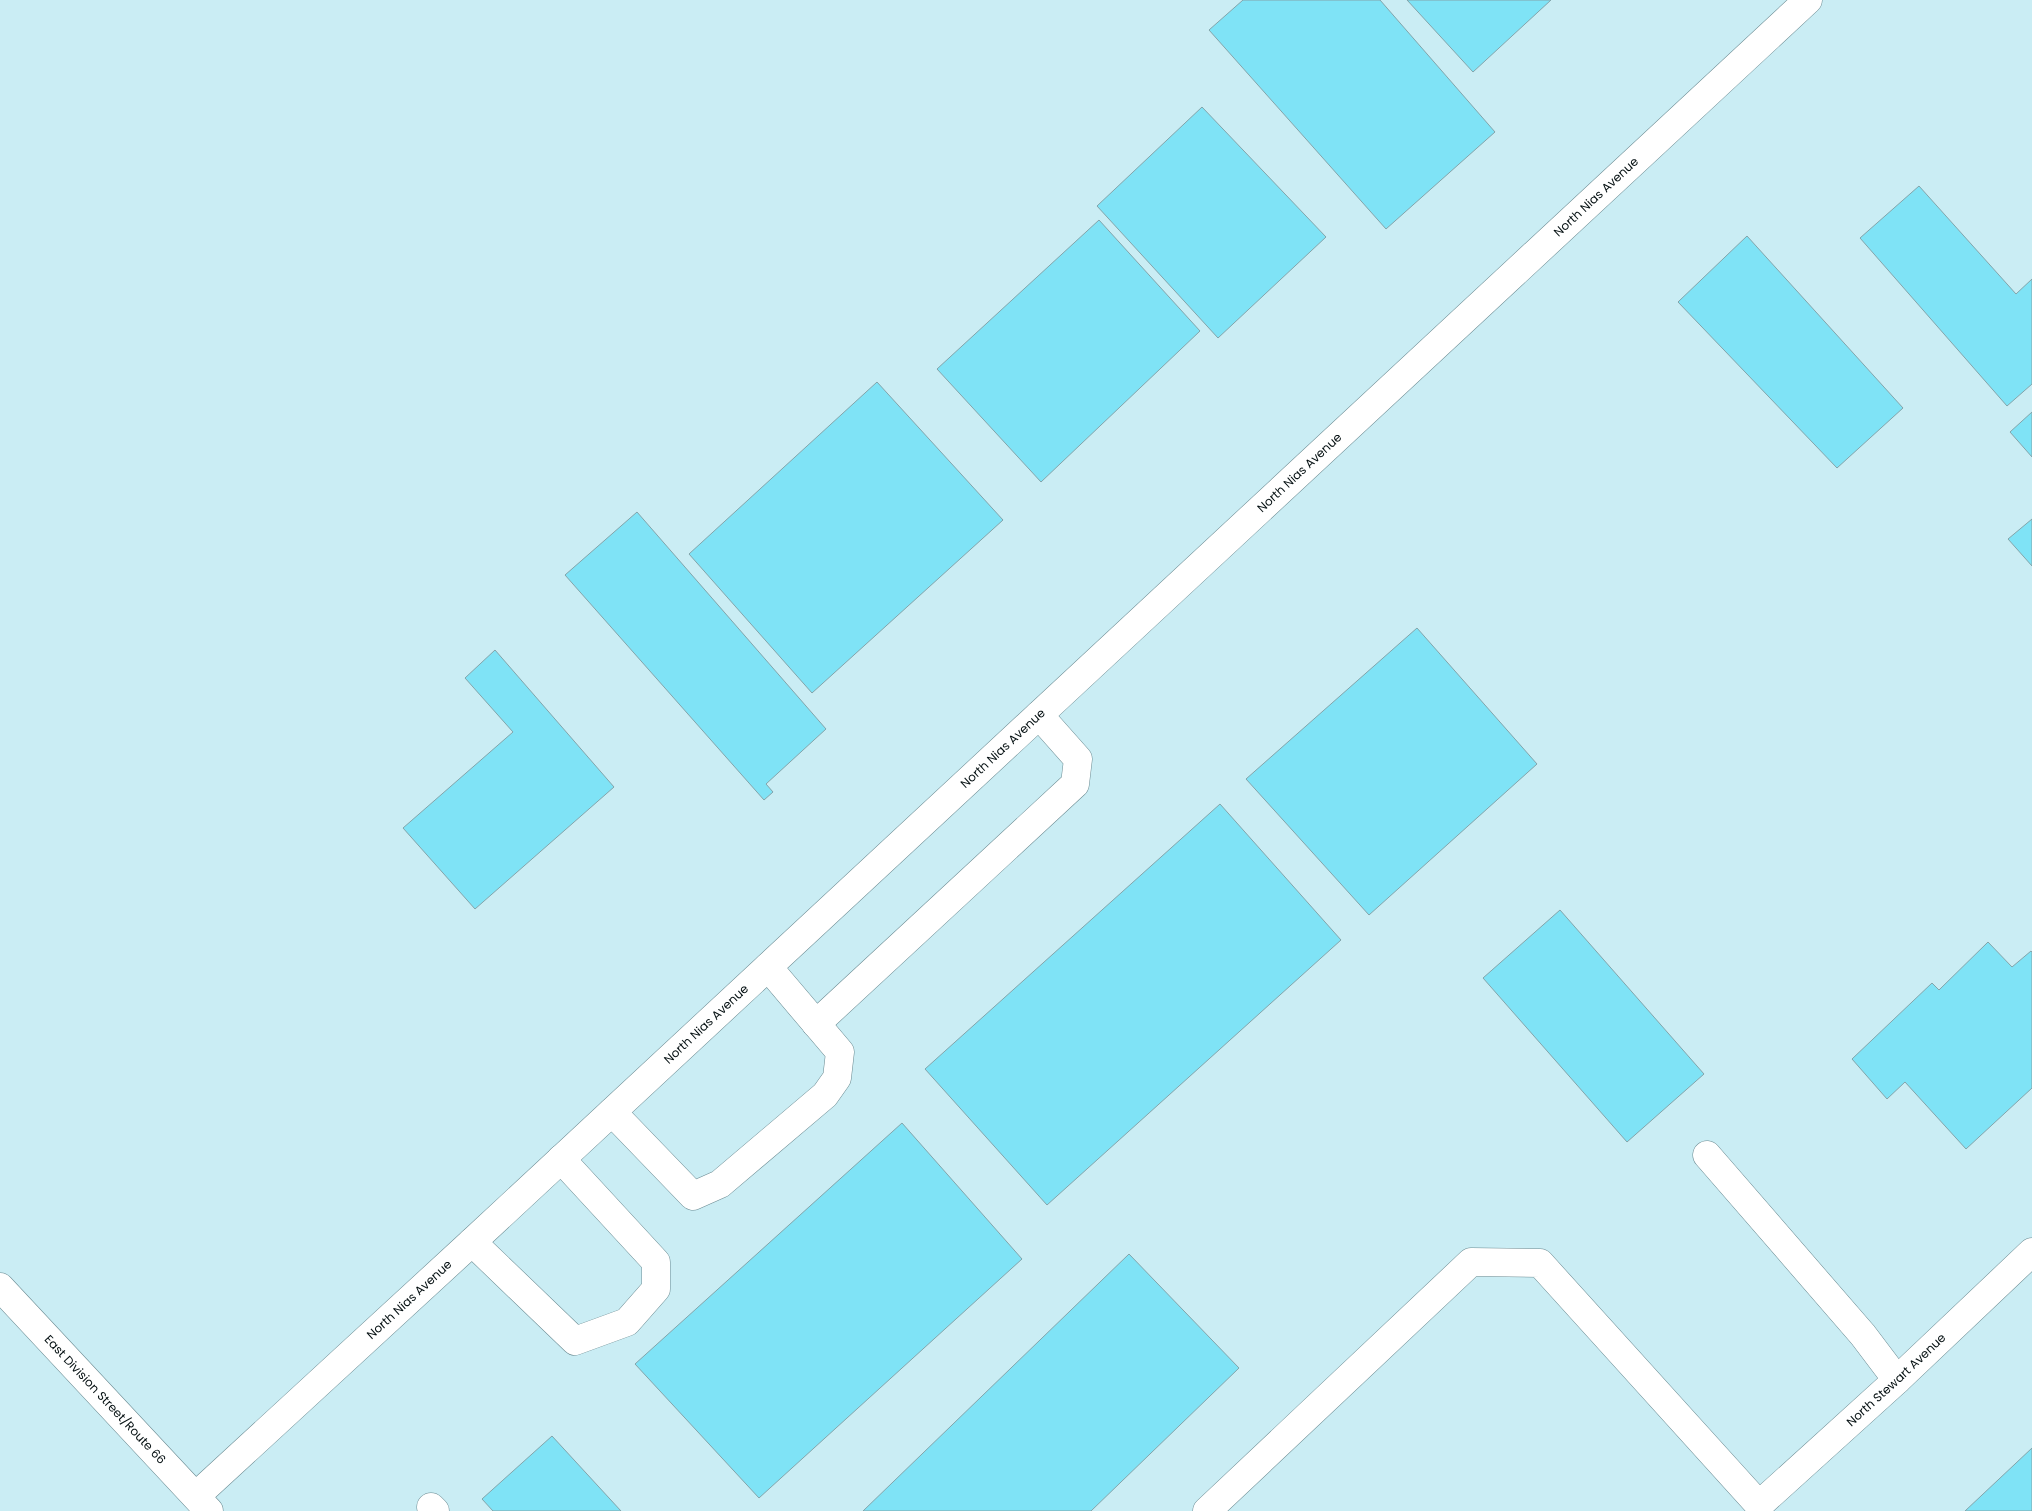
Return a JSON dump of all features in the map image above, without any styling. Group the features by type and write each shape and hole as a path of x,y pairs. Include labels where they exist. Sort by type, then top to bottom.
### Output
{"street":[{"name":"North Nias Avenue","path":"203,1503 472,1242 1808,0"},
{"path":"816,1024 1075,784 1078,760 1039,715"},
{"path":"612,1112 693,1196 720,1184 825,1095 837,1078 840,1052 768,967"},
{"path":"1707,1155 1863,1335 1897,1380"},
{"path":"472,1242 575,1341 627,1322 656,1289 656,1262 561,1159"},
{"name":"North Stewart Avenue","path":"1207,1511 1471,1262 1540,1263 1759,1505 1897,1380 2032,1252"},
{"name":"East Division Street/Route 66","path":"0,1287 203,1503"}],"building":[{"path":"1243,0 1380,0 1495,132 1386,229 1209,30"},
{"path":"1407,0 1551,0 1473,72"},
{"path":"1202,107 1326,237 1218,338 1097,206"},
{"path":"1919,186 2016,294 2032,279 2032,384 2007,406 1860,238"},
{"path":"1099,220 1200,331 1041,482 937,369"},
{"path":"1747,236 1903,408 1837,468 1678,302"},
{"path":"877,382 1003,520 812,693 689,554"},
{"path":"2032,412 2032,457 2010,432"},
{"path":"637,512 826,729 766,784 773,792 764,800 565,575"},
{"path":"2032,519 2032,566 2008,539"},
{"path":"1417,628 1537,764 1369,915 1246,779"},
{"path":"495,650 614,787 475,909 403,828 513,732 465,678"},
{"path":"1220,804 1341,940 1047,1205 925,1069"},
{"path":"1560,910 1704,1074 1627,1142 1483,978"},
{"path":"1988,942 2012,967 2032,952 2032,1088 1966,1149 1905,1082 1887,1099 1852,1059 1932,983 1939,990"},
{"path":"902,1123 1022,1259 759,1498 635,1364"},
{"path":"1129,1254 1239,1368 1091,1511 863,1511"},
{"path":"552,1436 621,1511 493,1511 482,1499"},
{"path":"2032,1448 2032,1511 1965,1511"}]}
